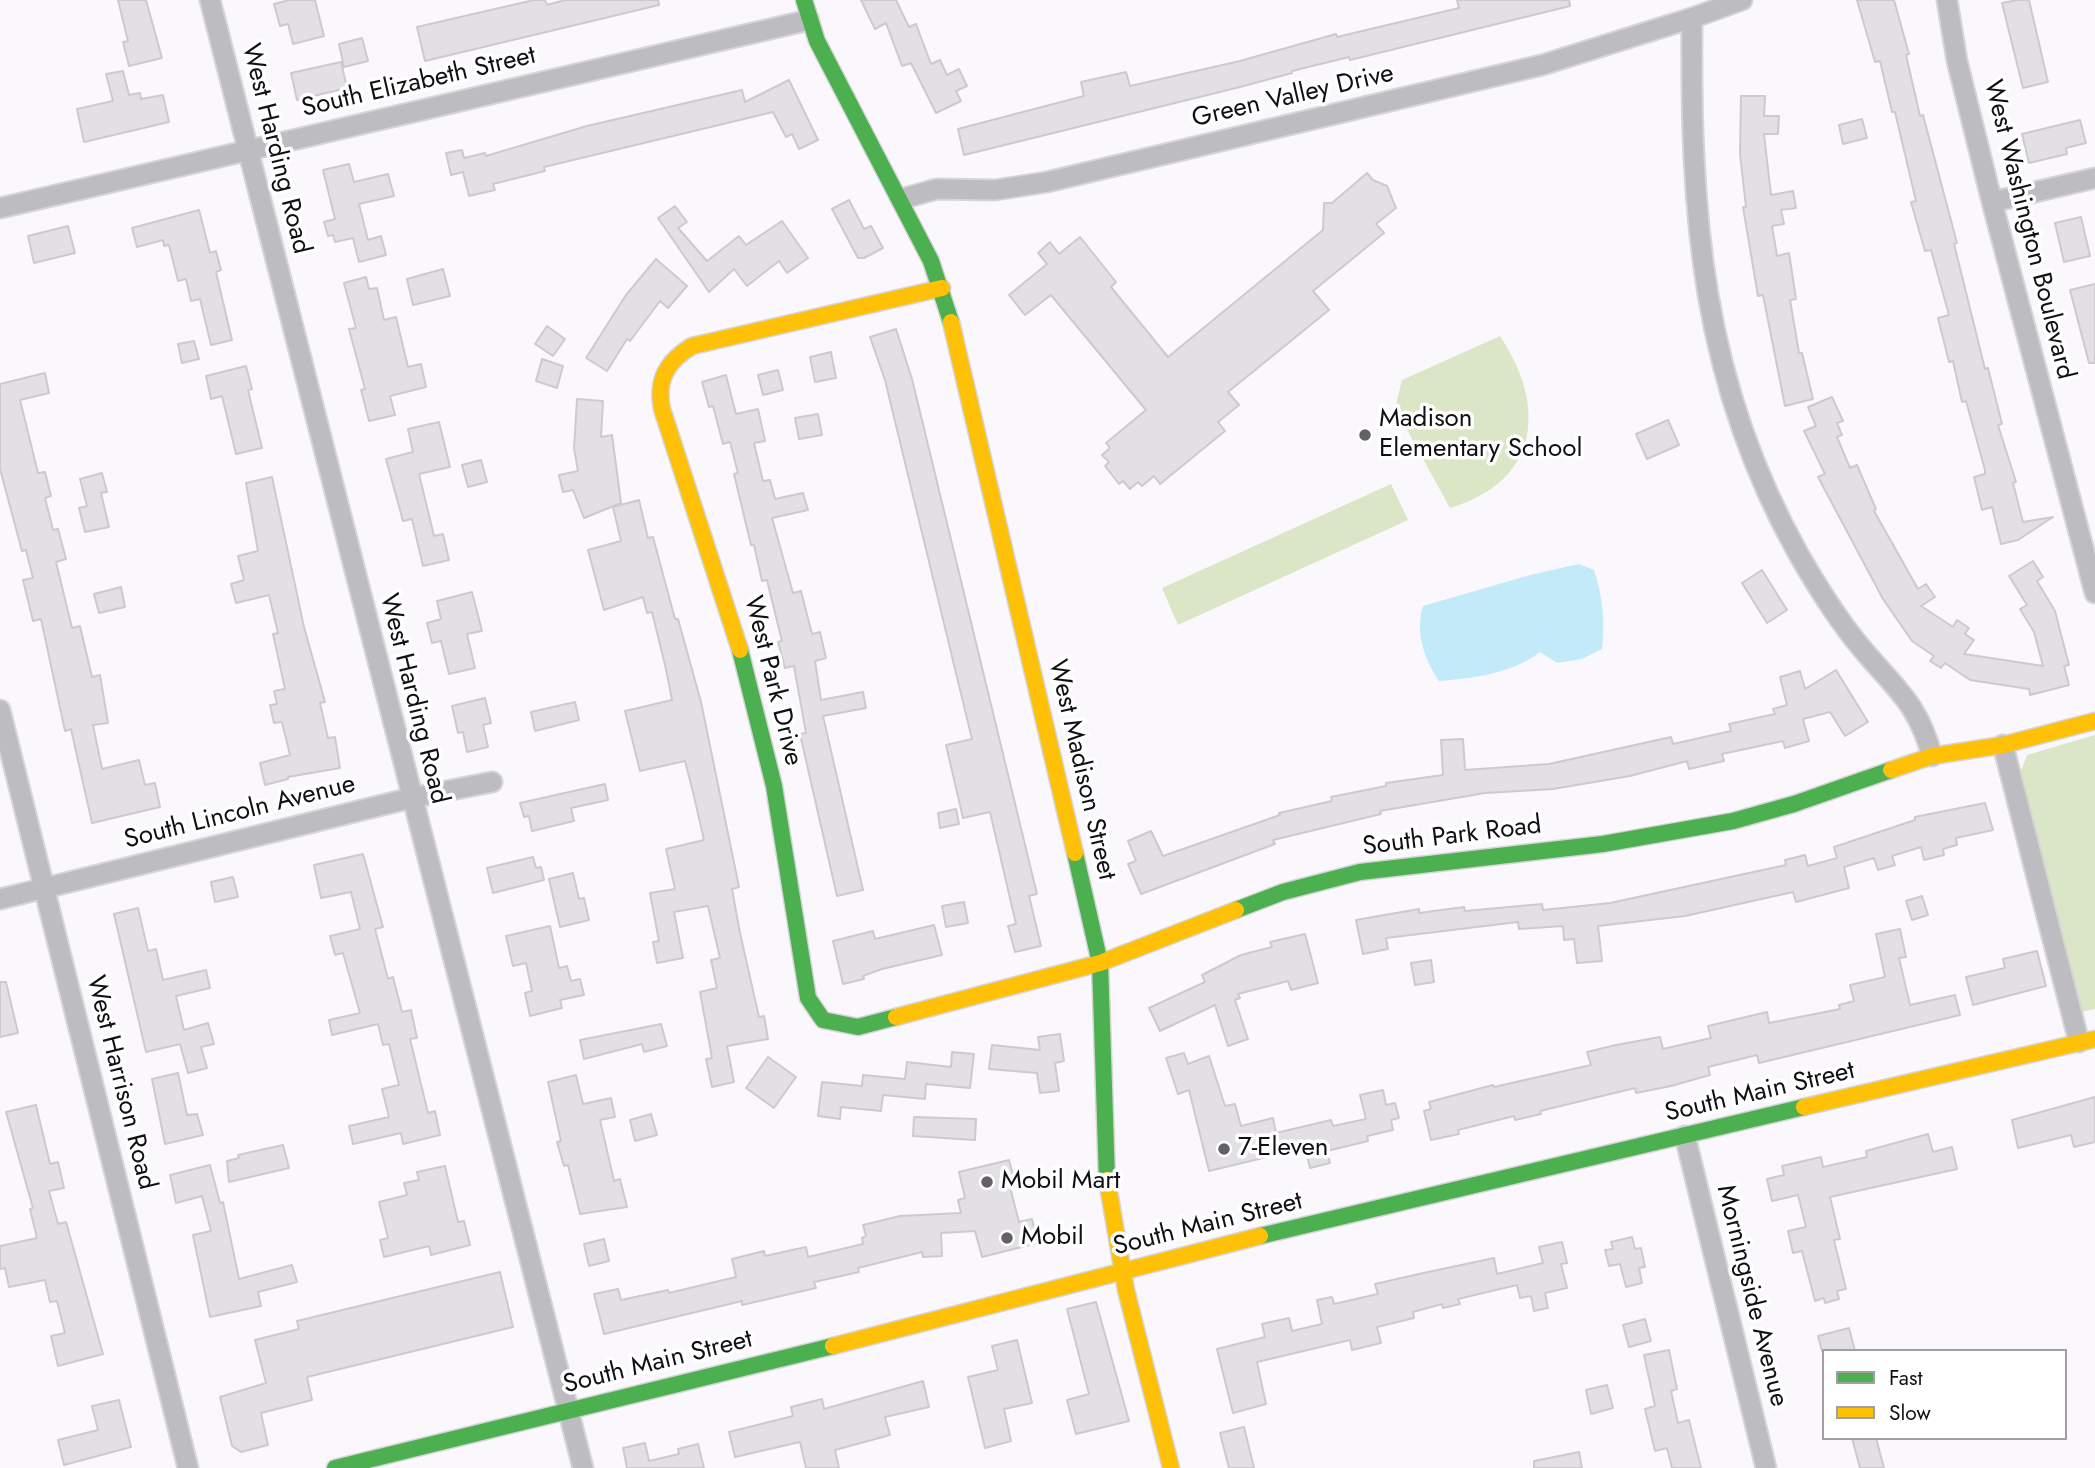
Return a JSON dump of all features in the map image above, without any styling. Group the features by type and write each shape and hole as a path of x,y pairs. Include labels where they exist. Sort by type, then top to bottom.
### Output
{"street":[{"name":"West Harding Road","path":"210,0 583,1468"},
{"path":"804,0 808,20 901,199"},
{"name":"Green Valley Drive","path":"901,199 937,189 995,190 1047,182 1542,65 1742,0"},
{"name":"West Washington Boulevard","path":"1947,0 1957,61 1992,202 2095,593"},
{"path":"1692,18 1691,145 1700,251 1715,336 1742,429 1757,468 1799,555 1863,650 1917,712 1932,755"},
{"name":"South Elizabeth Street","path":"0,208 808,20"},
{"path":"1992,202 2095,178"},
{"name":"West Madison Street","path":"901,199 942,288 1100,963 1105,1024 1107,1180 1124,1270 1171,1468"},
{"name":"West Park Drive","path":"823,1020 807,998 778,807 737,638 658,396 665,367 692,346 942,288"},
{"name":"West Harrison Road","path":"0,710 188,1468"},
{"name":"South Park Road","path":"823,1020 858,1027 1100,963 1203,921 1319,882 1400,865 1616,842 1733,821 1841,789 1932,755 2003,745 2095,721"},
{"path":"2003,745 2087,1040"},
{"name":"South Lincoln Avenue","path":"0,900 411,798 492,782"},
{"name":"South Main Street","path":"335,1468 1001,1304 1124,1270 2087,1040"},
{"name":"Morningside Avenue","path":"1685,1136 1766,1468"}],"green space":[{"path":"1500,336 1525,389 1529,415 1526,438 1518,460 1502,480 1480,496 1450,508 1395,408 1402,380"},
{"path":"1391,484 1408,520 1178,625 1162,588"},
{"path":"2095,735 2095,1009 2081,1012 2021,771 2027,755"}],"water":[{"path":"1579,564 1594,570 1597,580 1602,610 1602,649 1582,659 1557,663 1540,652 1505,670 1439,681 1422,645 1420,626 1423,606 1530,575"}],"building":[{"path":"118,0 146,0 162,58 129,66 123,42 128,41"},
{"path":"289,0 315,0 324,36 293,44 288,24 280,26 274,4"},
{"path":"534,0 545,0 547,5 565,0 658,0 659,5 425,61 417,27"},
{"path":"861,0 896,0 909,27 916,24 931,64 940,60 947,75 959,69 967,86 956,91 961,101 936,113 911,63 902,66 886,23 875,29"},
{"path":"1457,0 1569,0 1570,6 1350,60 1349,57 1292,71 1240,87 964,155 958,129 1084,96 1081,82 1126,72 1130,86 1240,61 1336,34 1337,37 1459,8"},
{"path":"1857,0 1894,0 1909,54 1906,55 1920,116 1923,115 1957,243 1954,244 1985,369 1988,368 2002,424 1998,425 2016,482 2013,483 2023,522 2053,517 2018,540 2001,544 1992,507 1982,510 1974,477 1985,474 1985,470 1966,401 1962,402 1953,361 1949,362 1938,318 1949,315 1931,250 1925,251 1911,202 1916,201 1895,112 1892,112 1880,61 1875,62"},
{"path":"2029,0 2048,82 2023,88 2002,3"},
{"path":"362,38 368,61 344,67 339,44"},
{"path":"341,62 347,88 297,100 291,73"},
{"path":"123,71 129,95 140,93 141,99 163,95 169,122 84,142 77,109 113,101 106,74"},
{"path":"789,80 818,140 799,149 792,134 786,137 773,112 544,167 545,171 493,184 495,190 469,196 463,172 451,175 446,153 462,150 464,158 485,153 486,156 587,126 742,90 745,102"},
{"path":"1741,96 1765,96 1764,116 1779,116 1778,134 1764,134 1771,195 1793,191 1796,208 1781,210 1784,224 1772,226 1777,256 1789,253 1796,299 1790,300 1799,353 1802,353 1813,399 1785,406 1763,295 1758,296 1743,207 1746,207 1740,154"},
{"path":"1862,119 1867,138 1843,144 1839,125"},
{"path":"2080,120 2086,143 2066,148 2067,154 2029,163 2022,134"},
{"path":"349,164 354,182 388,174 394,196 359,204 368,240 381,236 386,255 359,262 353,238 335,242 333,235 328,236 324,222 335,219 323,170"},
{"path":"1367,173 1373,180 1387,186 1396,208 1376,224 1384,233 1313,291 1329,310 1228,392 1239,405 1218,422 1225,431 1160,484 1154,476 1142,486 1138,482 1130,489 1123,481 1119,484 1105,466 1109,462 1102,455 1110,448 1106,443 1146,410 1051,295 1025,315 1009,295 1047,264 1038,253 1050,242 1059,254 1080,237 1116,282 1111,287 1168,357 1323,230 1324,203 1332,203"},
{"path":"849,200 864,229 871,226 883,248 864,258 858,258 832,209"},
{"path":"675,206 687,222 678,228 707,261 739,236 746,245 782,221 808,258 787,273 779,261 747,286 734,269 709,292 658,218"},
{"path":"199,210 210,253 216,251 221,270 216,272 232,340 211,345 200,299 191,301 186,279 178,281 169,245 164,246 163,240 137,247 132,228"},
{"path":"2081,217 2090,256 2064,262 2055,223"},
{"path":"68,226 75,253 34,263 28,236"},
{"path":"656,259 687,286 668,308 660,301 630,341 627,339 607,371 586,358 626,295"},
{"path":"443,269 450,296 413,305 407,279"},
{"path":"366,277 369,289 377,288 384,320 396,317 408,367 421,364 426,387 390,396 395,415 369,421 361,390 365,389 349,329 356,328 344,283"},
{"path":"2095,284 2095,363 2089,363 2070,290"},
{"path":"547,326 565,339 553,356 535,344"},
{"path":"896,329 912,379 1037,894 1029,896 1041,946 1015,952 1008,926 1016,924 990,812 963,818 946,745 972,739 885,380 870,337"},
{"path":"194,341 199,359 182,363 178,344"},
{"path":"831,352 836,378 815,382 810,357"},
{"path":"542,359 563,366 557,388 536,381"},
{"path":"246,366 252,389 248,390 262,448 236,454 222,396 211,399 206,376"},
{"path":"778,370 783,390 763,395 758,375"},
{"path":"45,373 49,393 20,400 38,473 45,472 51,496 45,498 53,530 58,529 66,559 56,562 72,628 80,626 92,677 100,675 108,723 93,725 102,769 139,760 145,785 155,783 160,807 92,823 71,729 65,731 41,619 33,621 23,580 33,578 26,550 22,551 0,469 0,384"},
{"path":"726,375 736,414 758,409 765,441 754,443 763,481 770,480 775,499 803,493 808,510 772,518 793,593 801,591 812,634 820,632 826,658 815,661 821,700 863,692 866,708 823,716 863,890 837,896 800,734 806,733 794,666 785,668 778,642 782,641 767,580 762,581 754,545 751,545 734,474 738,473 730,442 723,444 713,406 709,407 702,382"},
{"path":"1832,397 1843,421 1837,423 1842,435 1837,437 1850,468 1857,465 1876,509 1874,511 1918,589 1926,584 1935,597 1921,606 1953,627 1957,620 1969,628 1965,634 1974,640 1964,654 2043,666 2034,632 2020,609 2027,605 2009,576 2033,561 2043,577 2037,581 2055,611 2069,665 2064,666 2069,685 2030,695 2029,689 1970,680 1945,663 1941,668 1930,661 1934,656 1912,641 1883,599 1818,477 1825,474 1804,431 1816,426 1808,407"},
{"path":"577,399 603,401 601,437 612,435 621,503 584,518 573,490 563,492 559,475 578,471 574,448"},
{"path":"818,414 822,435 799,439 795,418"},
{"path":"1668,420 1679,445 1647,459 1636,434"},
{"path":"439,422 450,467 419,474 434,536 443,534 449,560 423,566 412,519 403,521 386,459 413,452 408,429"},
{"path":"481,460 487,482 468,487 462,465"},
{"path":"102,473 107,492 101,493 109,527 85,532 79,508 87,506 80,479"},
{"path":"272,477 304,627 325,702 320,703 328,738 335,737 340,768 288,777 265,785 260,763 290,755 282,722 274,723 270,705 277,704 274,691 285,689 273,634 278,633 269,595 236,603 231,584 244,580 238,556 258,551 246,483"},
{"path":"639,500 648,538 653,537 701,702 739,887 732,889 740,933 759,1017 764,1016 768,1039 727,1046 734,1082 712,1087 706,1059 712,1058 700,992 717,988 711,960 720,958 708,906 674,912 683,958 657,963 653,942 659,941 650,893 675,889 666,849 704,840 693,792 685,761 640,771 625,711 672,700 666,669 652,612 647,613 643,597 604,610 588,550 621,541 613,507"},
{"path":"1762,570 1787,610 1767,623 1742,583"},
{"path":"121,587 125,607 99,613 94,594"},
{"path":"472,592 482,631 467,634 475,668 449,674 441,641 432,643 427,623 441,619 437,601"},
{"path":"1836,670 1868,722 1845,736 1830,712 1803,719 1809,741 1785,748 1783,741 1722,754 1724,761 1689,769 1687,761 1630,776 1553,789 1485,793 1380,811 1381,814 1273,840 1275,844 1141,894 1128,864 1136,861 1128,841 1151,831 1163,856 1280,815 1279,813 1332,801 1331,797 1386,786 1386,783 1443,775 1441,740 1463,739 1465,770 1549,764 1671,737 1673,744 1731,731 1729,724 1775,714 1773,709 1787,705 1780,677 1800,671 1805,689"},
{"path":"485,698 491,723 483,725 488,747 467,752 463,732 458,733 452,706"},
{"path":"575,702 579,720 535,731 531,712"},
{"path":"605,784 608,800 571,808 574,821 532,831 529,816 524,817 520,803"},
{"path":"1985,803 1993,830 1956,838 1957,845 1943,849 1944,855 1924,860 1921,847 1892,856 1895,865 1878,870 1874,858 1844,867 1849,888 1796,902 1793,892 1685,916 1598,926 1602,961 1577,963 1574,939 1564,940 1563,926 1519,929 1518,922 1386,938 1388,949 1363,954 1356,920 1419,909 1419,913 1464,907 1465,911 1542,904 1543,910 1610,903 1786,865 1785,860 1805,855 1808,866 1837,858 1834,847 1915,820 1915,817"},
{"path":"956,809 959,824 940,828 938,813"},
{"path":"363,854 383,927 375,929 388,979 393,977 402,1012 411,1010 417,1038 410,1039 428,1113 435,1111 440,1135 403,1144 401,1133 353,1144 349,1126 389,1117 382,1089 399,1085 389,1044 383,1045 378,1024 332,1035 329,1020 360,1013 343,953 335,955 330,936 360,929 351,892 321,898 314,865"},
{"path":"533,857 536,868 541,867 544,880 493,893 487,868"},
{"path":"573,873 579,899 584,898 589,920 560,927 549,879"},
{"path":"233,877 238,897 215,902 211,882"},
{"path":"1922,896 1928,915 1912,920 1906,901"},
{"path":"964,902 968,923 946,927 942,906"},
{"path":"138,908 148,951 156,949 163,980 206,970 210,988 176,996 184,1030 208,1023 214,1044 201,1047 207,1068 188,1073 180,1044 146,1052 114,914"},
{"path":"934,925 942,955 882,969 863,976 864,979 843,984 833,941 873,931 875,939"},
{"path":"550,926 559,968 567,966 571,981 580,979 584,995 560,1000 562,1008 530,1016 525,993 532,991 526,963 513,966 506,936"},
{"path":"1900,929 1906,957 1899,958 1910,1005 1955,995 1960,1015 1759,1063 1757,1055 1708,1067 1710,1075 1671,1086 1636,1093 1635,1088 1540,1111 1541,1114 1515,1120 1514,1116 1458,1130 1459,1134 1431,1140 1424,1111 1431,1109 1429,1102 1493,1085 1494,1087 1591,1065 1587,1052 1616,1045 1660,1037 1663,1049 1711,1038 1708,1026 1767,1012 1769,1023 1840,1009 1839,1005 1854,1001 1850,985 1885,977 1876,934"},
{"path":"1305,934 1318,983 1291,990 1288,981 1238,994 1240,998 1235,1000 1248,1039 1228,1046 1215,1005 1160,1031 1149,1008 1205,982 1202,975 1241,955 1272,947 1270,942"},
{"path":"2037,951 2046,986 1973,1005 1966,977 2005,968 2003,959"},
{"path":"1431,960 1434,982 1415,985 1411,963"},
{"path":"0,982 6,982 18,1033 0,1037"},
{"path":"661,1024 667,1046 644,1052 642,1044 584,1059 580,1040"},
{"path":"1060,1034 1064,1061 1055,1063 1059,1091 1040,1093 1037,1073 989,1069 992,1045 1040,1050 1038,1037"},
{"path":"952,1052 974,1054 970,1088 926,1084 925,1099 883,1095 881,1111 841,1107 840,1119 818,1116 822,1082 862,1086 863,1075 905,1079 907,1062 951,1067"},
{"path":"1184,1053 1188,1064 1209,1056 1225,1106 1235,1104 1241,1126 1273,1118 1276,1133 1331,1120 1333,1126 1366,1119 1360,1095 1383,1090 1386,1105 1395,1103 1399,1118 1391,1120 1393,1130 1367,1136 1368,1141 1327,1151 1330,1163 1310,1168 1305,1148 1209,1171 1189,1090 1178,1094 1166,1058"},
{"path":"768,1057 796,1077 774,1108 746,1088"},
{"path":"178,1073 187,1115 197,1114 203,1135 165,1144 152,1079"},
{"path":"576,1075 583,1104 611,1098 615,1117 600,1120 614,1181 620,1179 627,1207 580,1214 568,1165 564,1166 557,1142 561,1141 548,1082"},
{"path":"2095,1097 2095,1142 2074,1147 2071,1135 2018,1148 2012,1120"},
{"path":"36,1105 50,1164 58,1162 64,1188 49,1191 58,1224 66,1222 103,1354 58,1366 51,1336 65,1333 57,1301 50,1302 45,1280 9,1287 5,1268 0,1269 0,1246 37,1238 30,1209 33,1208 6,1112"},
{"path":"651,1114 657,1135 635,1141 630,1120"},
{"path":"914,1117 976,1119 975,1140 913,1136"},
{"path":"1928,1134 1933,1152 1952,1147 1957,1169 1830,1197 1840,1239 1834,1240 1846,1289 1837,1291 1839,1299 1825,1303 1824,1298 1815,1301 1802,1251 1793,1253 1788,1231 1806,1227 1798,1195 1772,1201 1767,1179 1784,1175 1782,1166 1821,1157 1823,1167 1867,1157 1866,1151"},
{"path":"283,1145 289,1168 229,1182 227,1161 239,1158 238,1155"},
{"path":"1009,1160 1016,1186 1010,1187 1019,1222 1032,1219 1038,1243 982,1257 975,1231 941,1233 942,1256 923,1257 922,1252 858,1268 859,1272 814,1282 816,1288 742,1305 742,1301 604,1334 594,1294 618,1289 621,1300 668,1290 669,1293 736,1277 732,1259 764,1251 765,1256 806,1247 808,1257 863,1244 862,1238 866,1236 863,1225 900,1216 961,1213 958,1200 965,1198 959,1172"},
{"path":"210,1165 220,1203 223,1202 239,1279 292,1265 297,1282 258,1292 261,1306 210,1317 193,1235 211,1231 202,1196 176,1203 170,1175"},
{"path":"445,1166 458,1222 464,1221 470,1245 431,1255 429,1246 384,1257 380,1240 388,1238 379,1202 407,1195 404,1183 419,1180 417,1172"},
{"path":"1632,1237 1635,1249 1641,1248 1645,1267 1639,1268 1642,1283 1626,1287 1620,1264 1609,1266 1605,1250 1613,1249 1611,1242"},
{"path":"604,1239 609,1261 589,1266 584,1244"},
{"path":"1562,1242 1567,1263 1561,1264 1567,1288 1545,1293 1548,1308 1534,1311 1531,1296 1520,1298 1517,1285 1458,1299 1460,1304 1443,1308 1442,1304 1413,1312 1414,1318 1377,1327 1381,1343 1352,1350 1350,1340 1257,1362 1266,1404 1233,1413 1217,1349 1265,1337 1262,1324 1289,1318 1292,1331 1322,1324 1317,1300 1332,1297 1334,1304 1378,1294 1375,1284 1494,1258 1497,1274 1543,1263 1539,1247"},
{"path":"500,1272 513,1327 307,1377 312,1400 261,1413 268,1445 241,1452 232,1446 220,1397 266,1383 255,1340 299,1329 297,1321"},
{"path":"1096,1302 1129,1421 1076,1434 1067,1400 1089,1394 1067,1309"},
{"path":"1645,1319 1651,1341 1629,1347 1623,1325"},
{"path":"1849,1328 1854,1349 1822,1351 1818,1336"},
{"path":"1017,1340 1032,1403 1004,1409 1011,1441 985,1448 968,1377 998,1370 992,1346"},
{"path":"1669,1350 1677,1389 1671,1391 1678,1423 1689,1420 1701,1468 1672,1468 1667,1448 1655,1451 1645,1409 1655,1406 1644,1355"},
{"path":"923,1381 929,1407 885,1417 890,1435 835,1450 839,1468 806,1468 800,1442 735,1457 729,1432 793,1416 791,1407 822,1399 824,1409"},
{"path":"1607,1385 1613,1408 1591,1414 1586,1390"},
{"path":"119,1400 131,1447 64,1465 58,1440 98,1430 92,1406"},
{"path":"1244,1427 1254,1468 1229,1468 1220,1433"},
{"path":"1853,1440 1877,1440 1884,1468 1860,1468"},
{"path":"645,1443 649,1461 679,1454 678,1449 698,1444 704,1468 627,1468 623,1448"},
{"path":"1579,1452 1582,1468 1534,1468 1534,1461"}],"traffic: fast":[{"path":"804,0 817,41 931,261 951,322"},
{"path":"740,650 774,786 808,998 823,1020 858,1027 896,1017"},
{"path":"1236,910 1283,892 1360,872 1603,844 1733,821 1794,804 1891,770"},
{"path":"1075,853 1100,963 1107,1180"},
{"path":"1260,1236 1804,1107"},
{"path":"335,1468 833,1346"}],"traffic: slow":[{"path":"740,650 662,409 661,389 665,372 676,358 692,346 942,288"},
{"path":"951,322 1075,853"},
{"path":"1891,770 1932,756 2003,745 2095,721"},
{"path":"896,1017 1100,963 1236,910"},
{"path":"1804,1107 2095,1039"},
{"path":"1107,1180 1126,1290 1171,1468"},
{"path":"833,1346 1260,1236"}],"place":[{"name":"Madison Elementary School","path":"1365,435"},
{"name":"7-Eleven","path":"1224,1149"},
{"name":"Mobil Mart","path":"987,1182"},
{"name":"Mobil","path":"1007,1238"}]}
